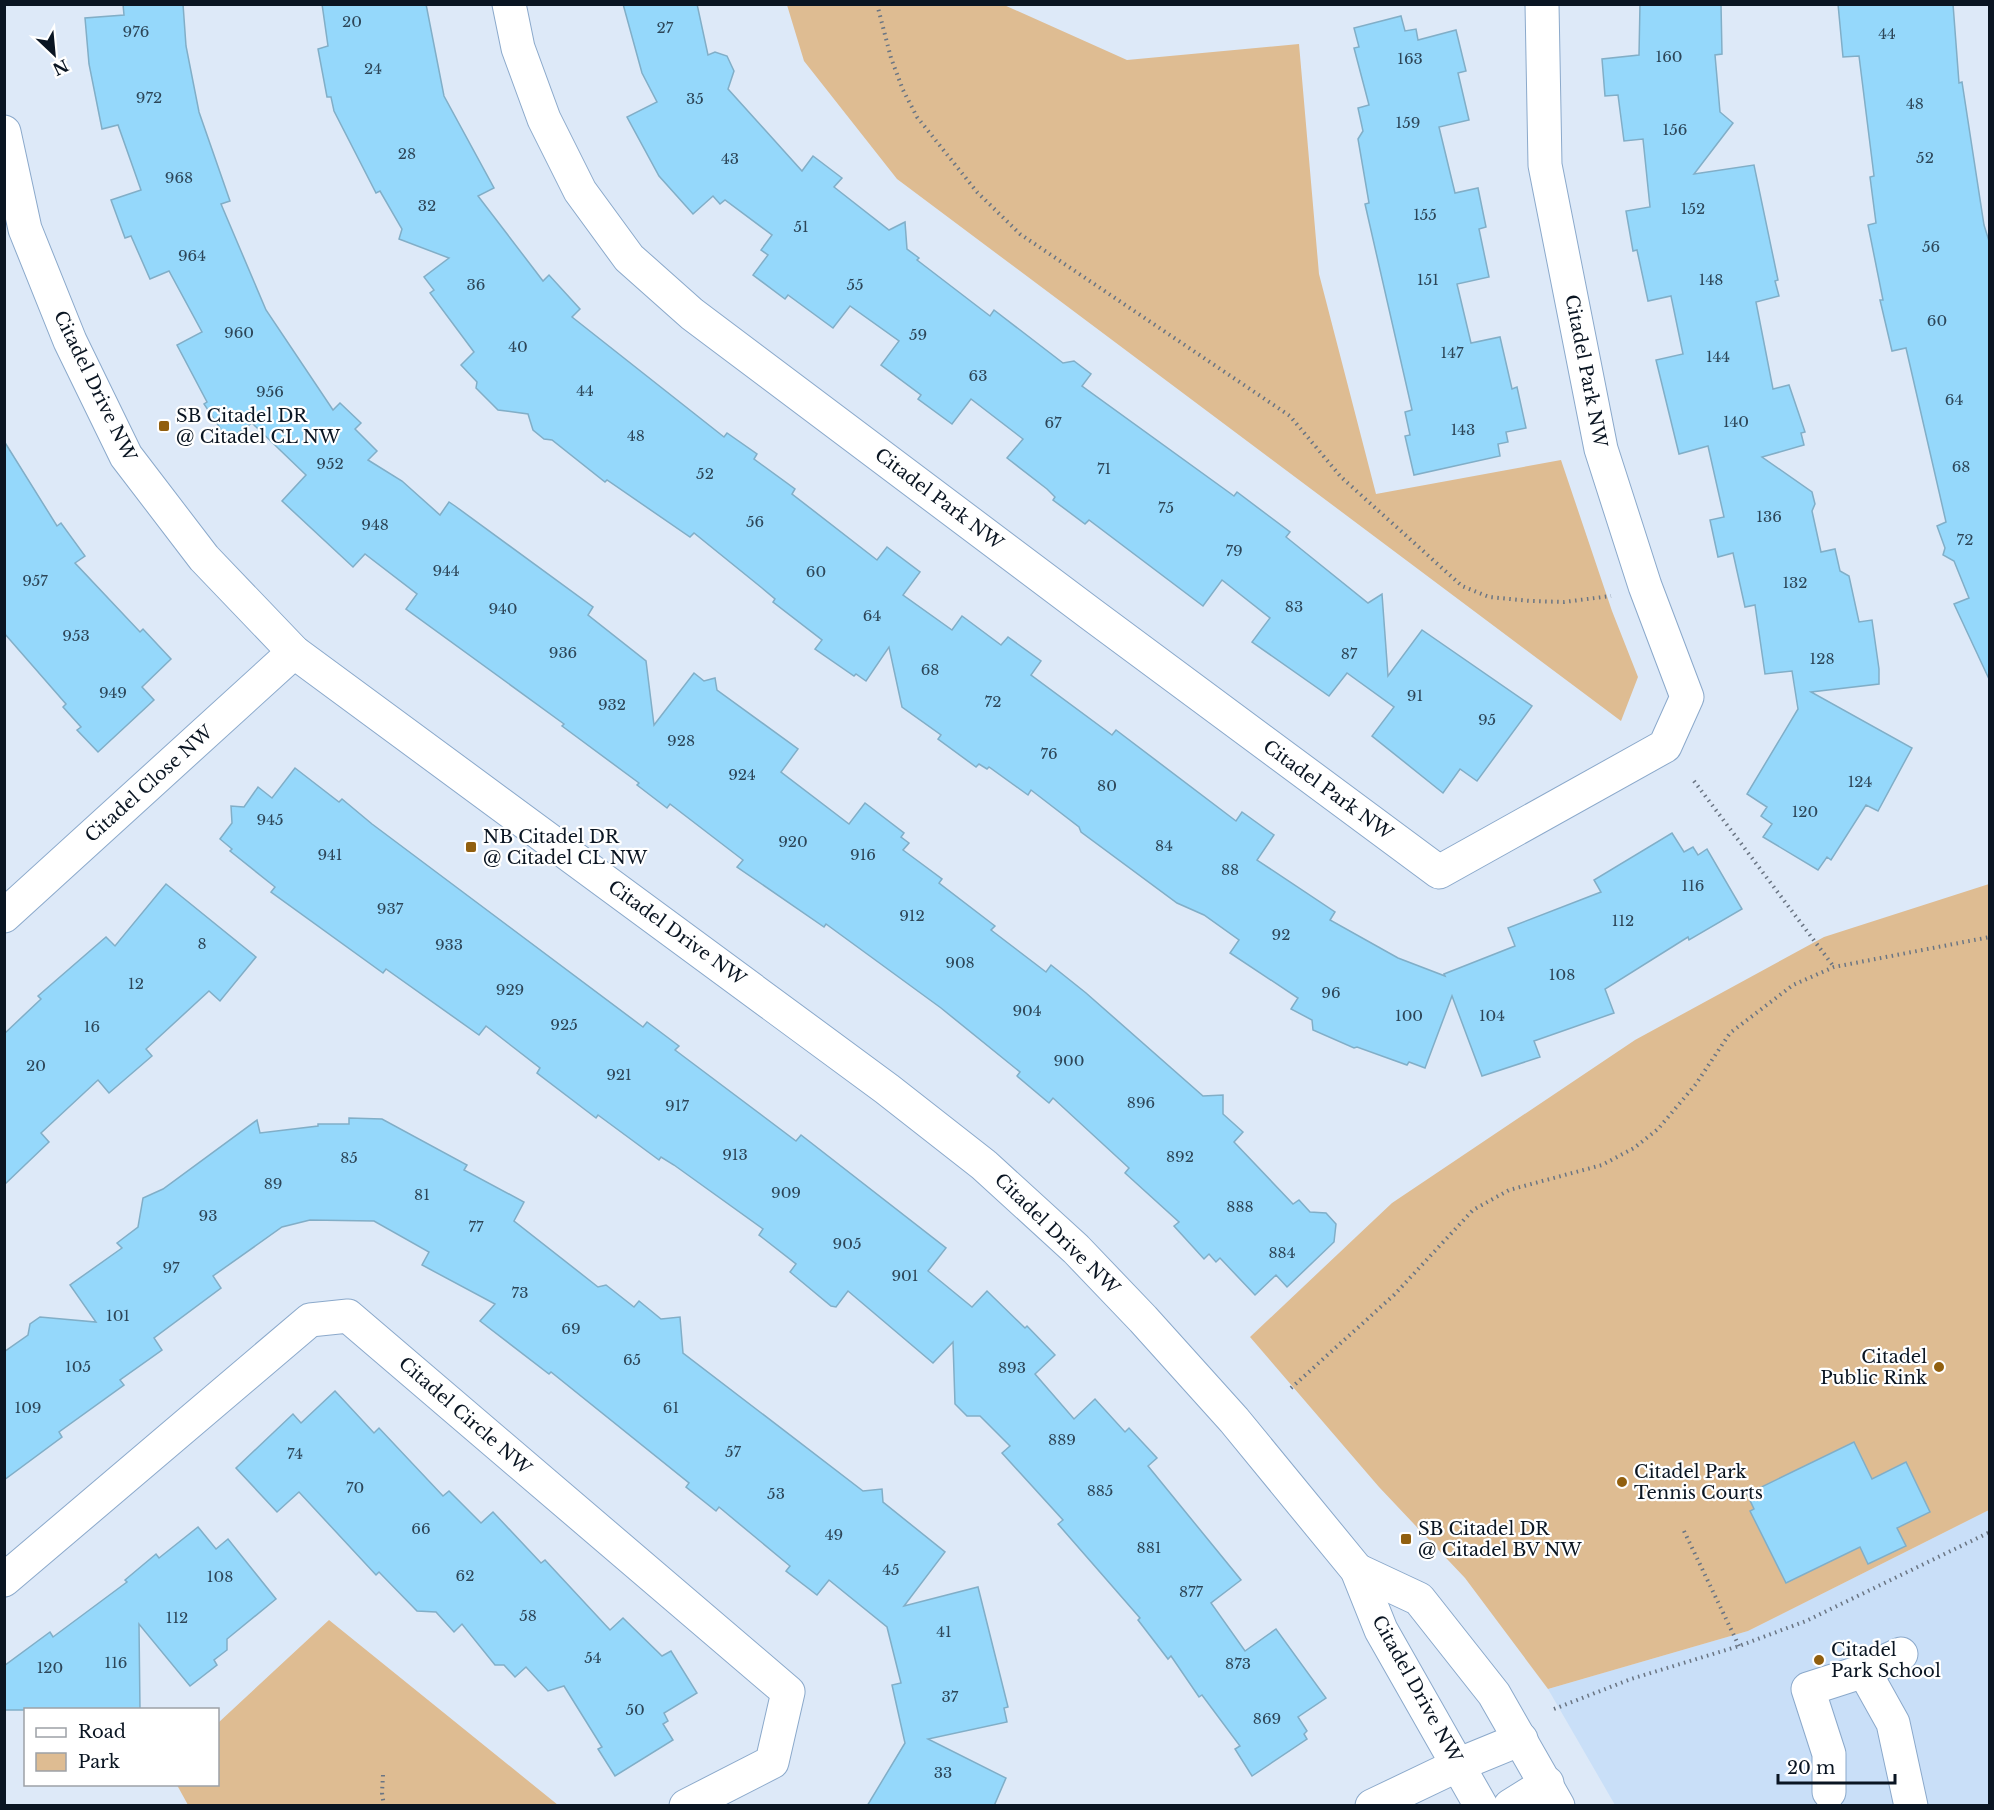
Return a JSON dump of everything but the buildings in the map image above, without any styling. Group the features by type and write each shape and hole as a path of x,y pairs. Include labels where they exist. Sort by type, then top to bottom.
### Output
{"street":[{"name":"Citadel Park NW","path":"509,4 518,48 543,119 580,191 629,258 692,314 1439,872 1665,746 1687,697 1645,586 1601,449 1545,165 1542,4"},
{"name":"Citadel Drive NW","path":"4,132 15,232 126,456 204,558 294,652 711,957 984,1165 1076,1250 1143,1319 1234,1420 1357,1570 1381,1630 1460,1764 1481,1806"},
{"name":"Citadel Close NW","path":"4,916 294,652"},
{"name":"Citadel Circle NW","path":"4,1580 310,1320 348,1316 788,1692 772,1762 686,1806"},
{"name":"Citadel Drive NW","path":"1357,1570 1419,1599 1494,1694 1552,1794"},
{"path":"1829,1792 1829,1754 1809,1689 1864,1671 1901,1654"},
{"path":"1864,1671 1893,1723 1911,1806"},
{"path":"1372,1806 1460,1764 1521,1739"},
{"path":"1510,1806 1552,1794"}],"path":[{"path":"878,4 895,69 917,117 977,192 1020,234 1290,416 1341,477 1462,586 1489,597 1531,601 1564,602 1617,595"},
{"path":"1694,781 1834,967"},
{"path":"1291,1388 1394,1295 1473,1210 1509,1190 1602,1165 1634,1148 1658,1129 1678,1106 1730,1033 1793,985 1834,967 1989,937"},
{"path":"1684,1531 1739,1646"},
{"path":"1554,1709 1631,1679 1739,1646 1806,1621 1989,1532"},
{"path":"383,1775 384,1806"}],"shaded area":[{"name":"Citadel Park School","path":"1989,1510 1989,1805 1615,1805 1548,1689 1748,1631"}],"green space":[{"path":"787,5 1004,5 1127,60 1299,44 1319,274 1376,494 1561,460 1612,611 1638,677 1621,721 897,179 804,61"},
{"path":"1989,884 1989,1510 1748,1631 1548,1689 1465,1578 1379,1487 1250,1337 1392,1203 1635,1040 1824,937"},
{"path":"329,1620 558,1805 188,1805 178,1786 219,1786 219,1722"}],"place":[{"name":"SB Citadel DR @ Citadel CL NW","path":"164,426"},
{"name":"NB Citadel DR @ Citadel CL NW","path":"471,847"},
{"name":"Citadel Public Rink","path":"1939,1367"},
{"name":"Citadel Park Tennis Courts","path":"1622,1482"},
{"name":"SB Citadel DR @ Citadel BV NW","path":"1406,1539"},
{"name":"Citadel Park School","path":"1819,1660"}]}
